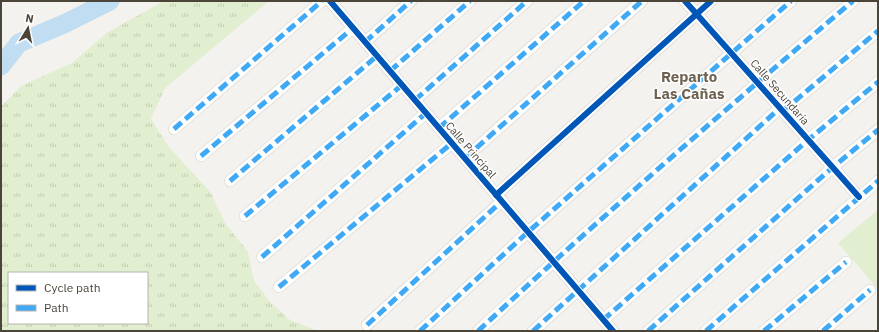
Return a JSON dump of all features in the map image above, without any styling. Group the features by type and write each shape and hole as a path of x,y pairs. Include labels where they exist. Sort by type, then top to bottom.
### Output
{"street":[{"path":"365,42 411,1"},
{"path":"390,71 470,1"},
{"path":"414,100 528,1"},
{"path":"439,128 584,1"},
{"path":"465,158 642,1"},
{"name":"Calle Secundaria","path":"685,1 859,197"},
{"path":"367,324 499,198 711,1"},
{"path":"420,331 528,232 731,52 791,1"},
{"path":"478,331 553,261 757,82 853,1"},
{"path":"174,129 330,2"},
{"name":"Calle Principal","path":"330,2 613,331"},
{"path":"201,156 353,28"},
{"path":"533,331 577,290 782,109 878,31"},
{"path":"230,181 377,56"},
{"path":"603,320 808,140 878,82"},
{"path":"245,216 402,85"},
{"path":"262,257 426,113"},
{"path":"648,331 833,167 878,130"},
{"path":"279,287 452,143"},
{"path":"706,331 878,181"},
{"path":"764,331 846,262"},
{"path":"823,331 870,290"}],"green space":[{"path":"164,1 269,1 165,88 151,119 168,146 211,193 225,223 248,252 254,281 271,303 290,320 319,331 1,331 1,107 21,86 72,63 108,32"},
{"path":"878,210 878,289 838,243"}],"waterway":[{"path":"1,66 19,43 66,23 110,1"}],"marked path":[{"path":"174,129 322,1"},
{"path":"365,42 411,1"},
{"path":"390,71 470,1"},
{"path":"415,100 527,1"},
{"path":"439,128 584,1"},
{"path":"465,158 642,1"},
{"path":"420,331 528,232 791,1"},
{"path":"478,331 664,164 853,1"},
{"path":"201,156 353,28"},
{"path":"783,111 878,31"},
{"path":"230,181 377,56"},
{"path":"603,320 808,140 878,82"},
{"path":"245,216 402,85"},
{"path":"533,331 780,108"},
{"path":"262,257 426,113"},
{"path":"648,331 833,167 878,130"},
{"path":"279,287 452,143"},
{"path":"706,331 878,181"},
{"path":"367,325 502,201"},
{"path":"764,331 846,262"},
{"path":"823,331 870,290"}],"cycle path":[{"path":"330,1 613,331"},
{"path":"685,1 859,197"},
{"path":"496,195 711,1"}],"district":[{"name":"Reparto Las Cañas","path":"689,84"}]}
